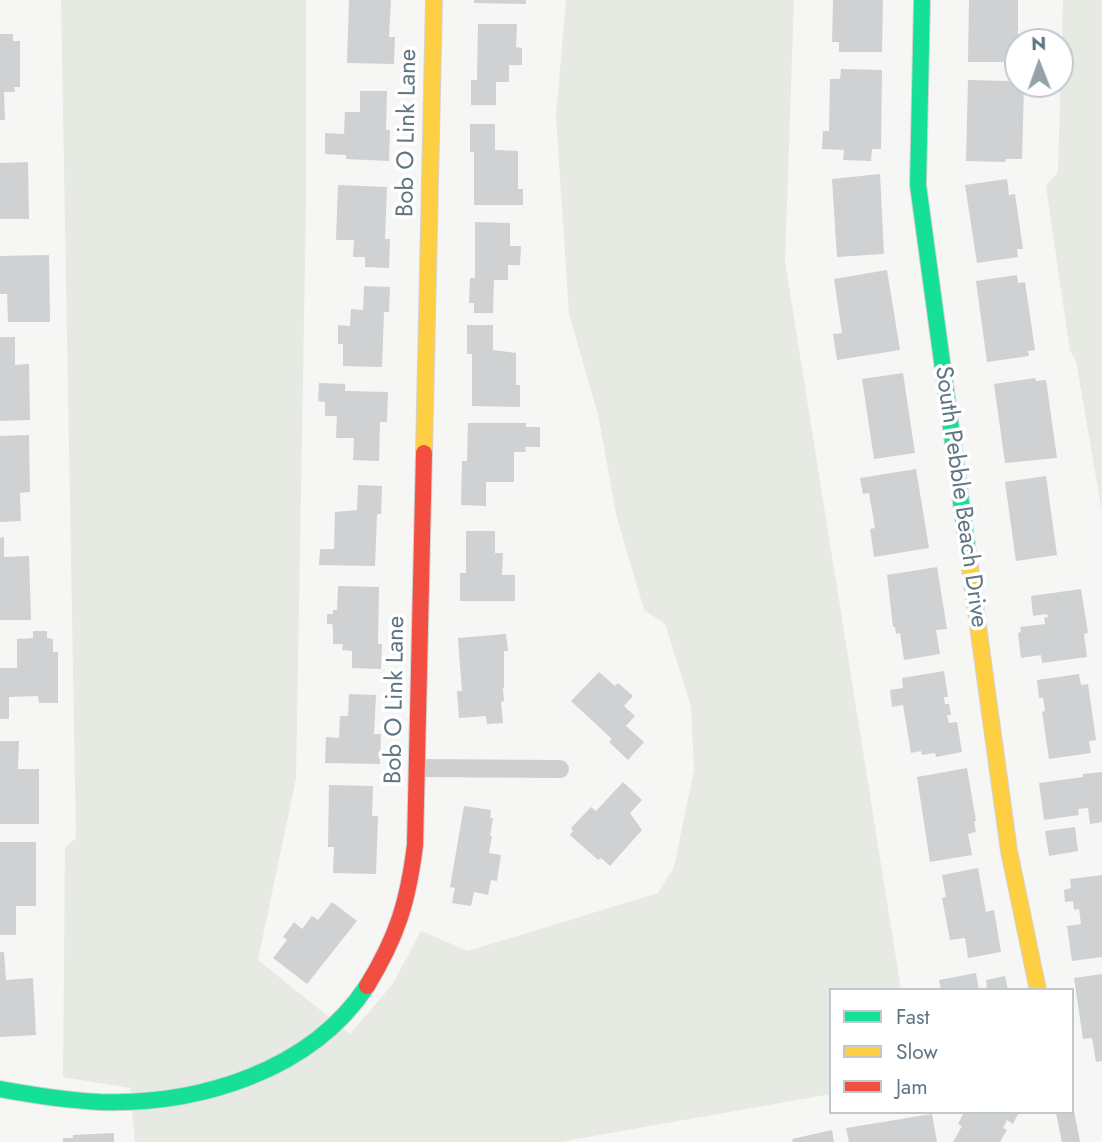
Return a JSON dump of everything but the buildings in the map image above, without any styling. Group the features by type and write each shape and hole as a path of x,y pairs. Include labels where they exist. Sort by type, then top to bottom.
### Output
{"street":[{"name":"Bob O Link Lane","path":"0,1089 69,1100 138,1101 190,1095 233,1083 278,1064 318,1040 346,1015 367,985 399,926 410,885 415,845 434,0"},
{"name":"South Pebble Beach Drive","path":"922,0 918,185 1009,852 1038,988"},
{"path":"417,768 561,769"},
{"path":"1065,1114 1071,1142"}],"shaded area":[{"path":"61,0 306,0 306,206 296,778 258,960 350,1034 392,985 421,931 468,951 658,893 674,867 694,770 691,706 665,624 644,610 616,514 598,414 569,314 556,116 566,0 794,0 785,261 901,988 829,988 829,1094 560,1142 135,1142 130,1088 63,1077 65,847 76,838"},
{"path":"1063,0 1102,0 1102,512 1076,361 1070,351 1046,186 1058,172 1060,98 1074,98 1074,28 1062,28"}],"traffic: fast":[{"path":"922,0 918,185 970,568"},
{"path":"0,1089 100,1102 176,1097 213,1089 250,1077 284,1061 316,1040 344,1016 367,986"}],"traffic: slow":[{"path":"424,453 434,0"},
{"path":"970,568 1009,851 1038,988"}],"traffic: jam":[{"path":"367,986 400,918 415,845 424,453"}]}
